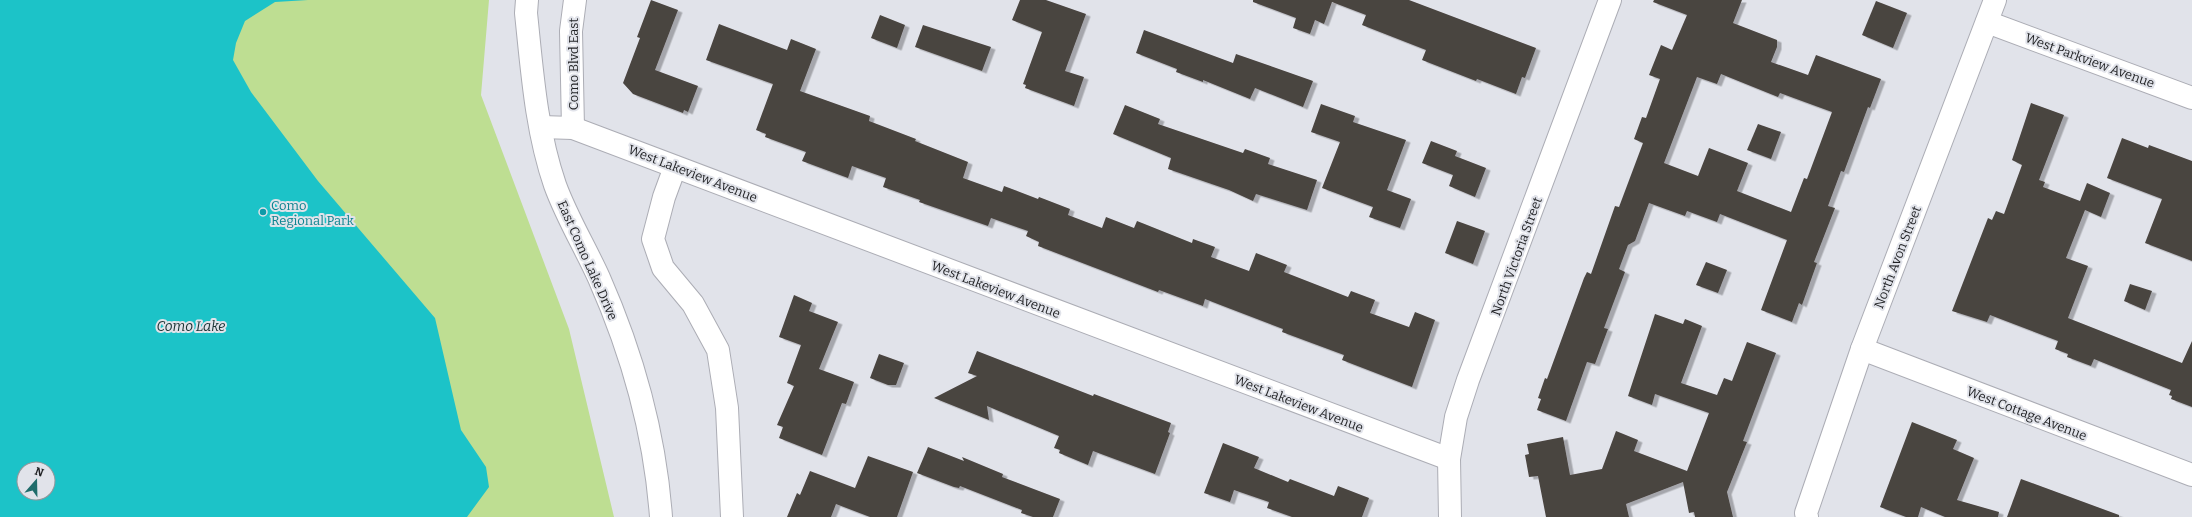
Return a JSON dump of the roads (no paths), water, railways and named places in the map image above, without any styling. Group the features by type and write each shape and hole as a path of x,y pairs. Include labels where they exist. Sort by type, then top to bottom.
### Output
{"street":[{"name":"East Como Lake Drive","path":"527,0 526,12 534,88 541,127 555,184 577,237 599,277 621,334 641,394 654,447 661,517"},
{"name":"Como Blvd East","path":"573,128 571,31 575,0"},
{"name":"North Victoria Street","path":"1450,517 1449,459 1456,417 1468,380 1610,0"},
{"name":"North Avon Street","path":"1807,517 1806,512 1862,349 1995,0"},
{"name":"West Parkview Avenue","path":"1987,22 2192,98"},
{"name":"West Lakeview Avenue","path":"541,127 573,128 1449,459"},
{"path":"675,166 664,197 653,239 663,268 692,304 718,350 727,408 732,517"},
{"name":"West Cottage Avenue","path":"1862,349 2192,475"}],"water":[{"name":"Como Lake","path":"0,0 308,0 275,2 245,21 236,43 233,60 251,92 318,181 435,318 461,430 486,467 489,487 467,517 0,517"}],"place":[{"name":"Como Regional Park","path":"263,212"}]}
